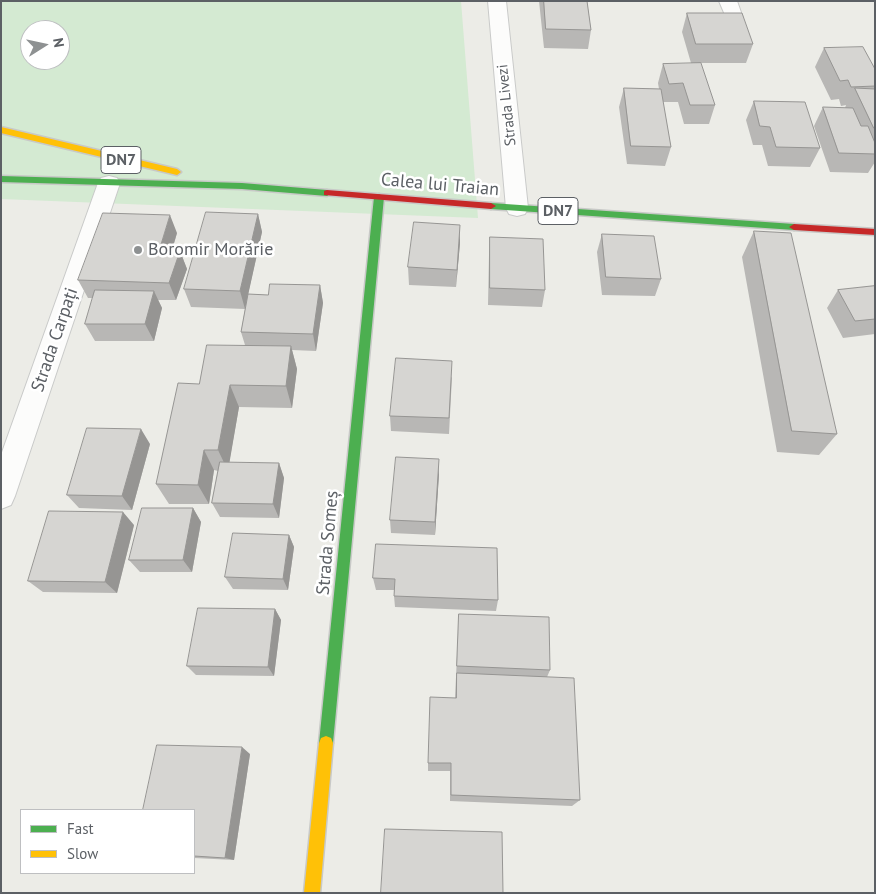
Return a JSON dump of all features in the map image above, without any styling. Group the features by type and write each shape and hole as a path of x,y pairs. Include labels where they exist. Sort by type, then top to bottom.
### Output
{"main road":[{"name":"DN7","path":"1,130 151,167 242,186"},
{"name":"Calea lui Traian","path":"1,180 242,186 379,198 875,232"},
{"name":"Strada Someș","path":"312,893 379,198"}],"street":[{"name":"Strada Livezi","path":"497,1 517,208"},
{"name":"Strada Carpați","path":"1,496 108,183"}],"green space":[{"path":"1,1 461,1 478,218 1,199"}],"building":[{"path":"544,1 587,1 591,30 546,29"},
{"path":"687,13 742,13 753,44 696,44"},
{"path":"863,47 875,69 875,86 851,87 848,80 840,81 824,48"},
{"path":"701,63 715,105 690,105 683,83 669,84 663,64"},
{"path":"624,88 661,89 671,147 631,146"},
{"path":"855,88 875,89 875,128 874,128"},
{"path":"754,101 805,102 820,148 776,147 770,127 760,126"},
{"path":"823,107 853,108 861,126 868,126 875,143 875,154 839,153"},
{"path":"206,212 258,214 240,291 184,289"},
{"path":"103,213 170,215 159,251 180,251 169,283 78,280"},
{"path":"414,222 460,225 457,270 408,267"},
{"path":"754,231 791,233 837,434 792,431"},
{"path":"602,234 654,236 661,279 606,277"},
{"path":"490,237 543,239 545,290 490,288"},
{"path":"270,284 320,285 313,334 241,332 248,294 268,295"},
{"path":"875,286 875,319 855,321 838,290"},
{"path":"95,290 154,291 145,324 85,324"},
{"path":"207,345 291,346 286,386 230,385 218,450 204,450 198,485 156,484 178,383 199,384"},
{"path":"396,358 452,361 449,418 390,416"},
{"path":"87,428 141,429 122,496 67,495"},
{"path":"396,457 439,459 435,522 390,520"},
{"path":"220,462 279,463 273,504 212,503"},
{"path":"142,508 193,508 183,560 129,560"},
{"path":"49,511 123,512 105,582 28,581"},
{"path":"233,533 289,535 283,579 225,577"},
{"path":"376,544 497,548 498,600 394,596 395,579 373,578"},
{"path":"198,608 275,609 268,667 187,666"},
{"path":"459,614 549,617 550,670 457,666"},
{"path":"457,673 574,678 580,800 451,795 451,763 428,763 430,697 456,698"},
{"path":"157,745 242,747 225,858 195,856 195,809 143,809"},
{"path":"385,829 502,832 503,893 381,893"}],"traffic: fast":[{"path":"1,179 242,186 327,193"},
{"path":"326,743 379,197"},
{"path":"491,206 794,227"}],"traffic: slow":[{"path":"1,130 177,172"},
{"path":"312,893 326,743"}],"traffic: jam":[{"path":"327,193 491,206"},
{"path":"794,227 875,232"}],"place":[{"name":"Boromir Morărie","path":"138,250"}]}
